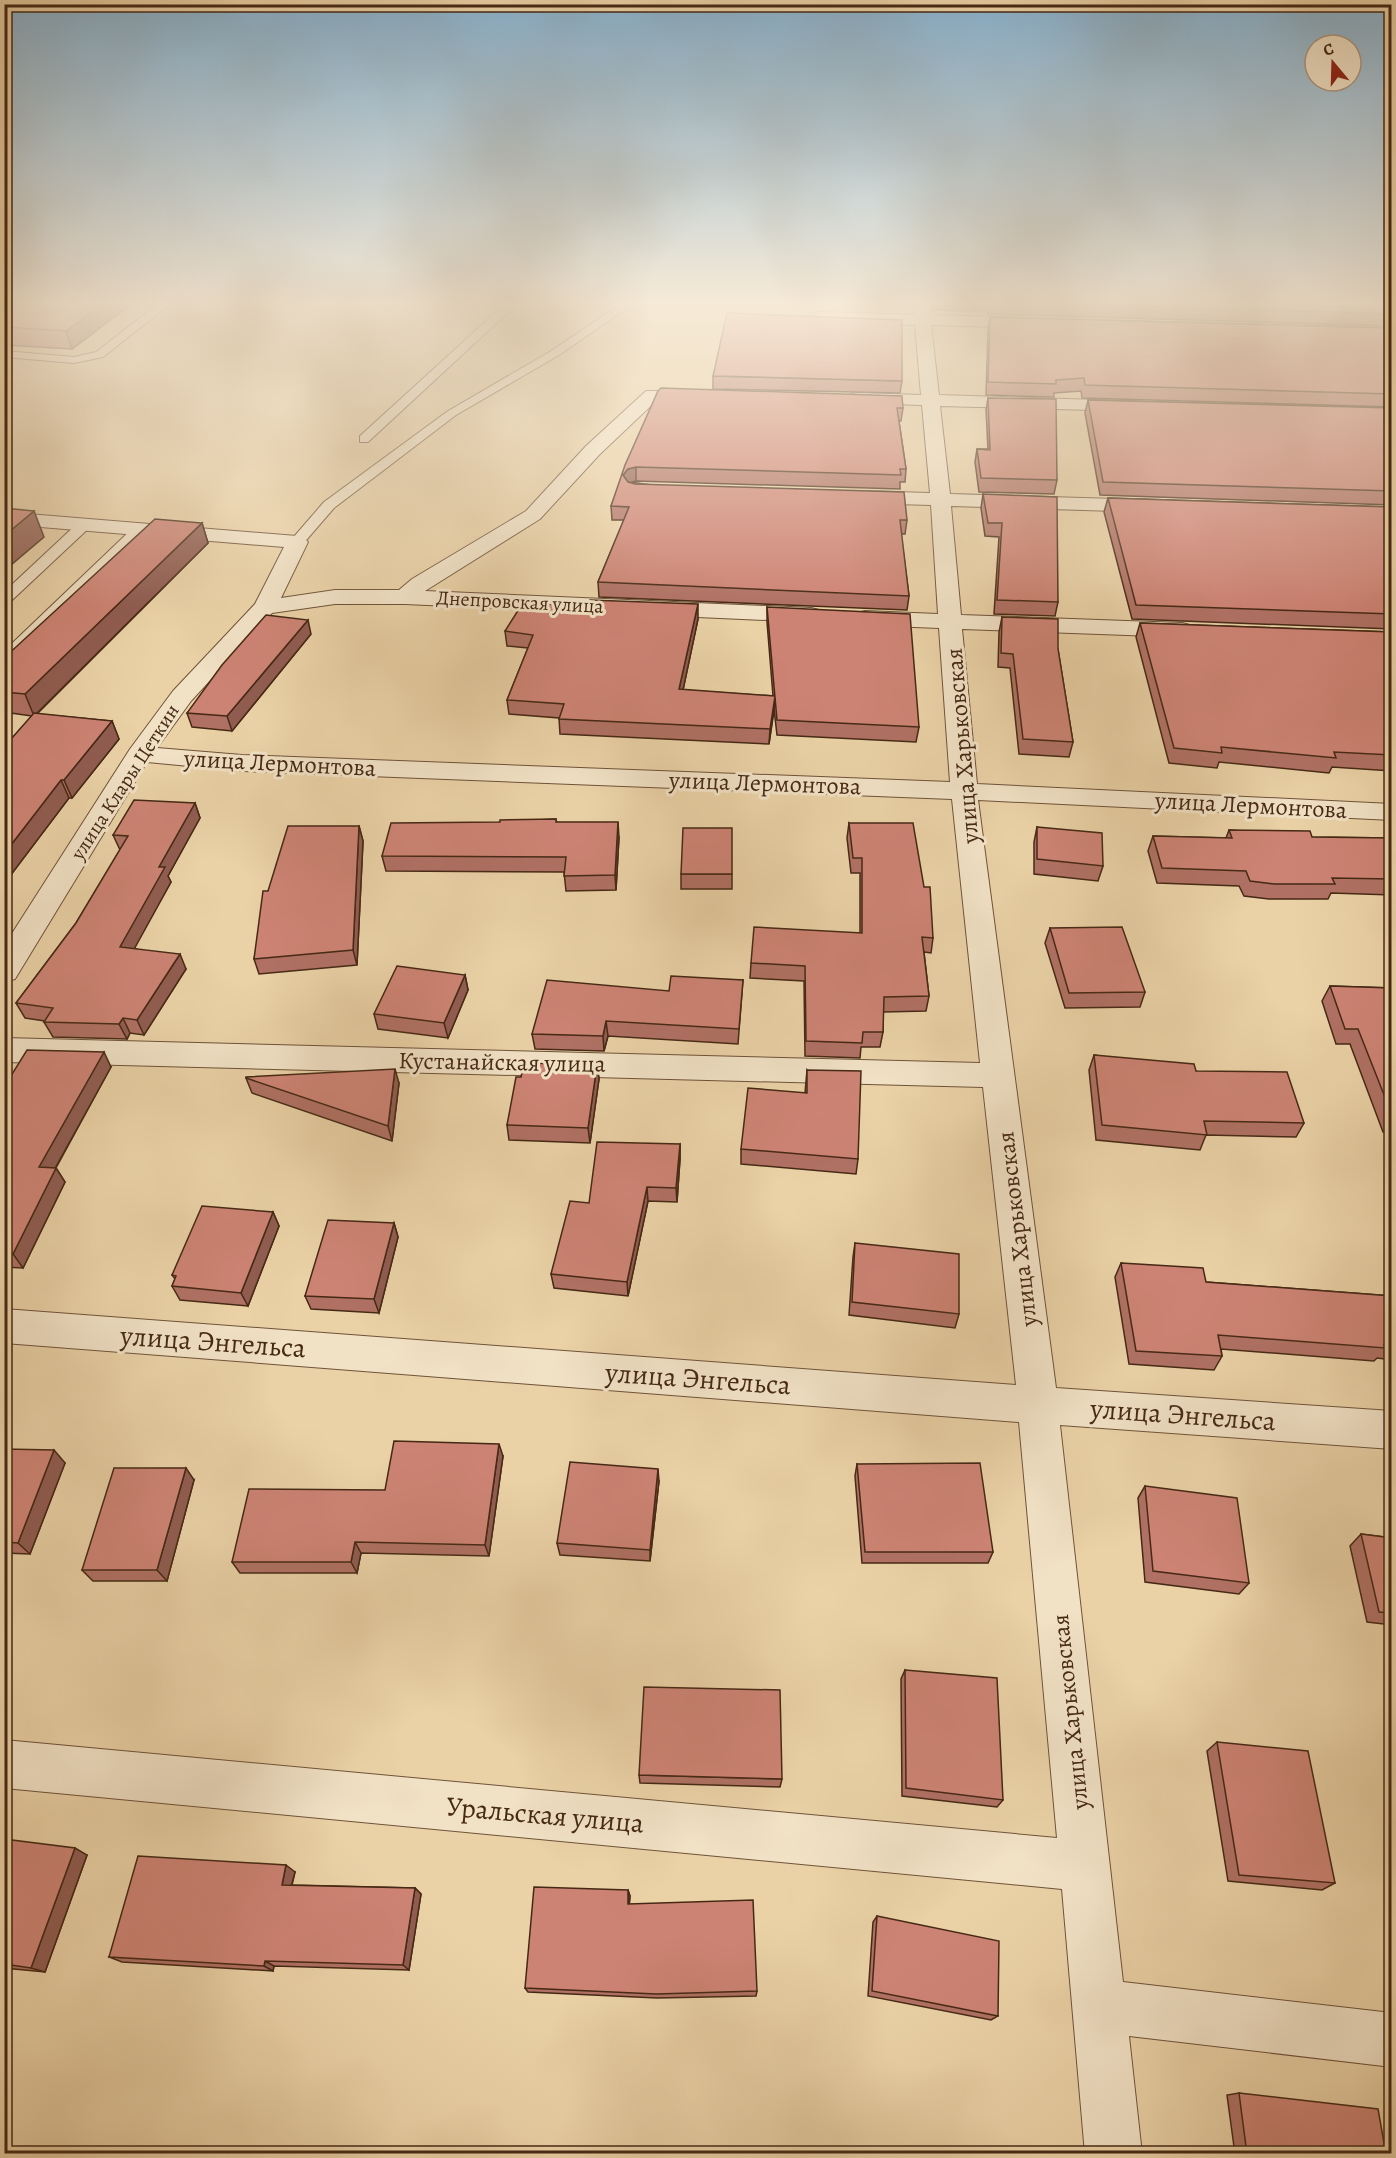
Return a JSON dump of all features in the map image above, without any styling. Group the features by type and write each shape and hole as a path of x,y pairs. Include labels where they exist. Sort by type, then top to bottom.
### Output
{"street":[{"path":"405,597 420,584 533,516 593,450 642,405"},
{"name":"улица Харьковская","path":"931,405 942,499 964,791 1038,1406 1114,2154"},
{"path":"1081,405 1155,407"},
{"path":"836,496 1167,506"},
{"path":"4,518 297,542"},
{"name":"улица Клары Цеткин","path":"4,971 139,754 182,696 265,607 297,542"},
{"name":"Днепровская улица","path":"265,607 335,597 405,597 1201,631"},
{"name":"улица Лермонтова","path":"139,754 242,763 964,791 1392,812"},
{"name":"Кустанайская улица","path":"4,1050 929,1072 999,1076"},
{"name":"улица Энгельса","path":"4,1326 1038,1406 1392,1430"},
{"name":"Уральская улица","path":"4,1764 1085,1866"},
{"path":"1099,2006 1392,2040"}],"lane":[{"path":"364,439 401,405"},
{"path":"297,542 329,504 466,405"},
{"path":"4,600 85,524"},
{"path":"4,660 140,529"}],"building":[{"path":"652,405 903,405 903,408 897,408 906,469 900,469 901,475 636,467 628,469 623,475 628,482 635,484 904,492 907,520 900,520 909,596 598,582 629,507 611,506 625,465"},
{"path":"988,405 1056,405 1057,480 981,478 977,449 990,450"},
{"path":"1089,405 1267,405 1392,408 1392,491 1103,482"},
{"path":"983,494 1057,497 1058,602 997,600 1002,523 988,523"},
{"path":"1108,498 1392,507 1392,614 1136,605"},
{"path":"4,508 34,511 4,536"},
{"path":"155,519 202,523 25,694 4,692 4,658"},
{"path":"590,600 698,604 679,689 775,696 770,729 559,719 564,704 507,700 533,635 505,631 524,601 587,609"},
{"path":"767,607 910,614 919,727 777,720"},
{"path":"266,615 308,620 227,716 187,713 222,665"},
{"path":"1002,617 1058,619 1058,649 1073,742 1023,739 1013,654 1001,653"},
{"path":"1140,623 1392,632 1392,755 1334,752 1336,758 1221,747 1222,753 1174,748"},
{"path":"34,713 112,721 64,780 61,780 4,854 4,747"},
{"path":"134,800 195,803 159,867 165,867 120,947 180,954 137,1020 123,1018 119,1024 44,1022 53,1008 16,1003 76,923 128,836 113,835"},
{"path":"556,819 556,822 618,822 615,875 564,876 566,857 382,856 391,823"},
{"path":"849,823 913,823 924,887 930,887 933,938 922,937 929,996 884,997 883,1032 863,1032 862,1043 806,1041 805,966 751,963 754,927 862,933 862,858 853,858"},
{"path":"288,826 359,826 353,950 254,959 263,891 268,891"},
{"path":"1037,827 1102,833 1103,866 1037,859"},
{"path":"683,828 732,828 732,874 681,874"},
{"path":"1229,830 1310,831 1312,837 1392,838 1392,879 1332,878 1335,884 1275,884 1250,881 1246,871 1162,868 1153,836 1232,838"},
{"path":"1122,927 1145,992 1069,993 1050,928"},
{"path":"397,966 465,975 444,1023 374,1014"},
{"path":"671,976 743,980 739,1029 606,1021 603,1036 532,1034 547,980 669,991"},
{"path":"1330,986 1392,988 1392,1115 1358,1029 1345,1029"},
{"path":"27,1050 104,1052 39,1167 56,1168 13,1254 4,1254 4,1087"},
{"path":"1094,1055 1194,1064 1196,1071 1287,1072 1304,1123 1204,1121 1207,1135 1102,1125"},
{"path":"524,1063 597,1065 588,1128 507,1125 516,1077 521,1077"},
{"path":"395,1069 388,1126 246,1078 246,1077"},
{"path":"807,1070 861,1071 858,1159 741,1149 748,1088 807,1093"},
{"path":"597,1142 680,1144 676,1188 647,1187 627,1282 551,1274 570,1201 589,1203"},
{"path":"202,1206 273,1212 241,1293 172,1286 176,1276 172,1275"},
{"path":"328,1220 394,1223 374,1299 305,1296"},
{"path":"855,1243 959,1254 959,1314 852,1302"},
{"path":"1121,1263 1203,1268 1206,1282 1392,1296 1392,1345 1384,1345 1385,1348 1218,1335 1222,1356 1136,1351"},
{"path":"394,1441 499,1444 485,1545 355,1542 351,1562 232,1562 249,1489 385,1490"},
{"path":"4,1449 54,1450 18,1543 4,1542"},
{"path":"570,1462 658,1469 650,1550 557,1543"},
{"path":"980,1463 993,1552 865,1552 857,1464"},
{"path":"114,1468 186,1468 157,1570 82,1570"},
{"path":"1145,1486 1237,1498 1249,1583 1153,1571"},
{"path":"1361,1534 1392,1538 1392,1613 1379,1612"},
{"path":"905,1670 997,1678 1003,1800 906,1788"},
{"path":"644,1687 780,1690 782,1779 639,1775"},
{"path":"1217,1742 1308,1751 1335,1883 1239,1875"},
{"path":"4,1839 75,1848 31,1968 4,1964"},
{"path":"138,1856 286,1865 282,1885 415,1888 403,1965 265,1961 264,1966 109,1957"},
{"path":"534,1887 628,1890 628,1904 753,1900 757,1991 656,1994 525,1988"},
{"path":"877,1916 999,1941 998,2016 872,1991"},
{"path":"1239,2093 1378,2109 1386,2154 1247,2154"}]}
